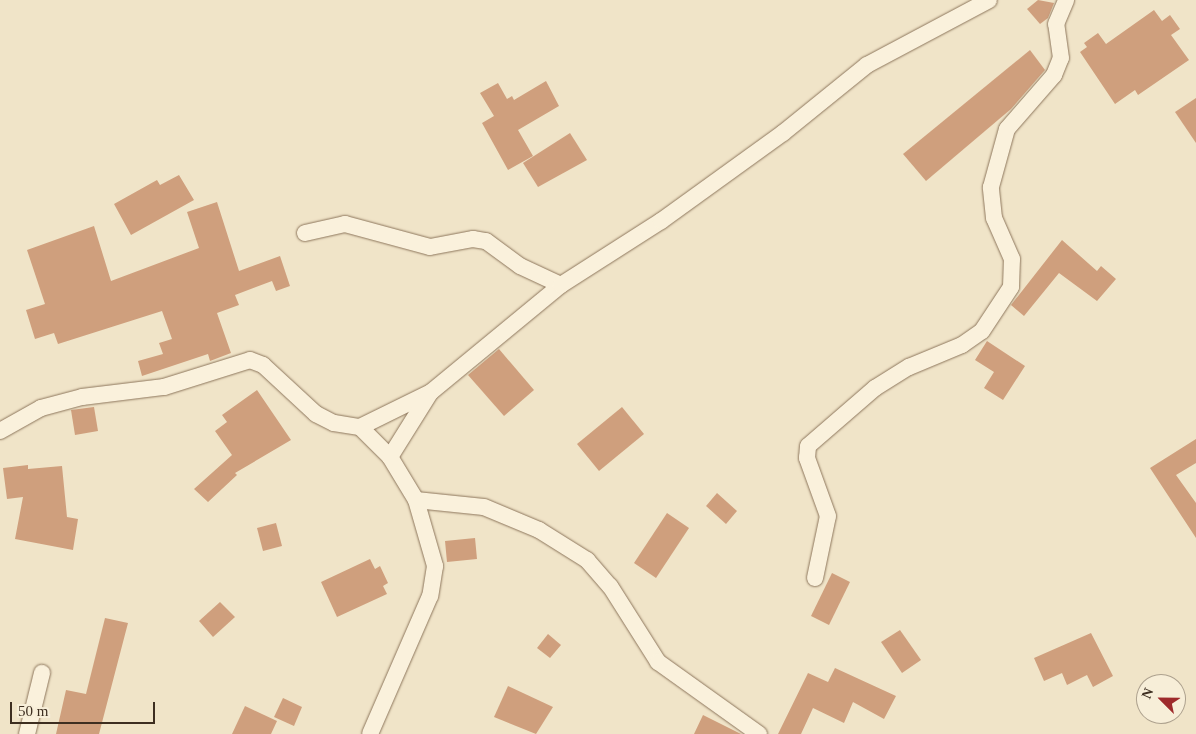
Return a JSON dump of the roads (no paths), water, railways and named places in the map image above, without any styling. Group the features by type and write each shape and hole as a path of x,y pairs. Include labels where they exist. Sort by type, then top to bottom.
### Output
{"street":[{"path":"0,431 41,408 82,397 164,386 250,360 263,365 316,414 334,423 360,427 430,392 561,285 699,194 867,65 989,0"},
{"path":"815,578 828,516 807,458 808,446 875,388 982,331 1011,287 1012,259 994,218 991,187 1008,129 1054,75 1061,58 1056,24 1066,0"},
{"path":"305,233 345,224 430,247 473,239 486,241 520,266 561,285"},
{"path":"390,457 430,392"},
{"path":"360,427 390,457 416,500 434,566 430,596 370,734"},
{"path":"416,500 484,507 539,530 587,560 610,586 658,662 759,734"},
{"path":"27,734 42,673"}]}
